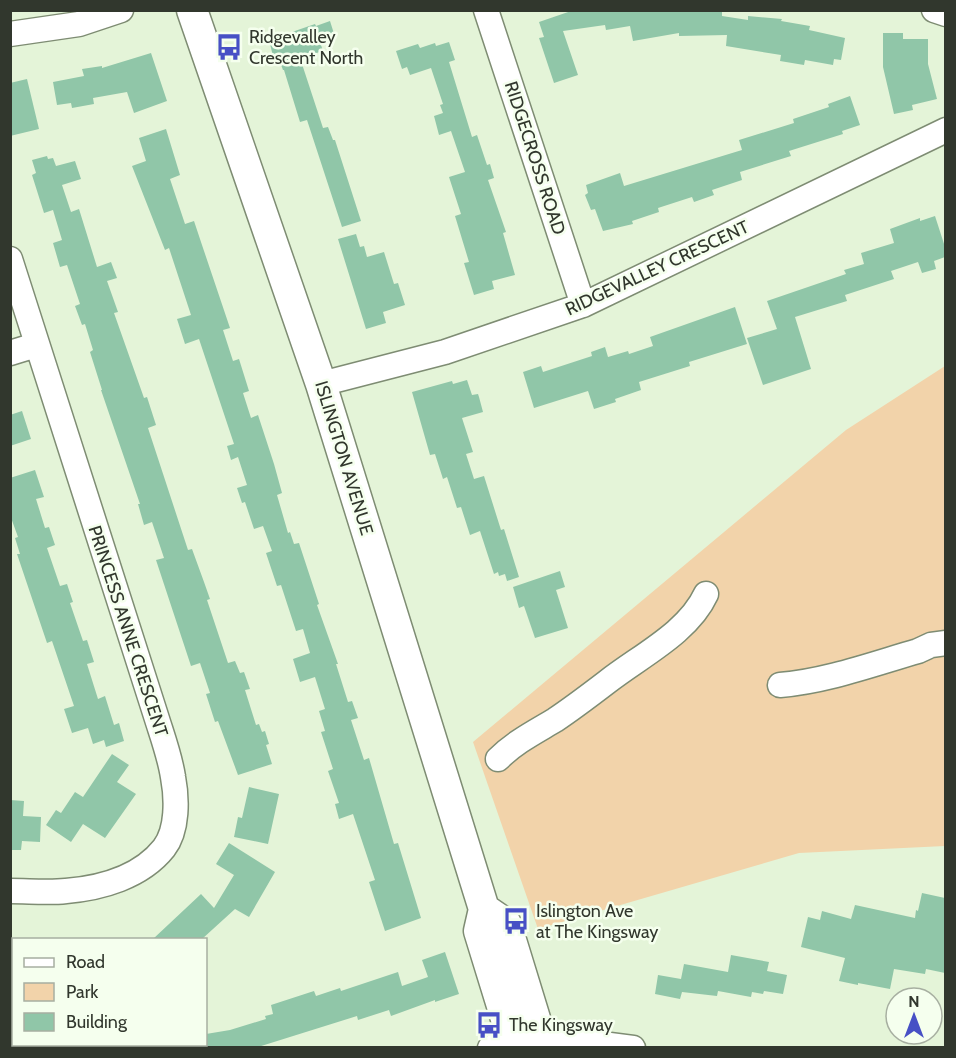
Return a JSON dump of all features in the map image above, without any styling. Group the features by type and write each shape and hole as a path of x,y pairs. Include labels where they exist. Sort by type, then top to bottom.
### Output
{"main road":[{"name":"ISLINGTON AVENUE","path":"192,10 321,384 484,909 506,924 520,1044"}],"street":[{"path":"10,34 79,24 121,10"},
{"name":"RIDGECROSS ROAD","path":"486,10 583,305"},
{"path":"934,10 945,14"},
{"name":"RIDGEVALLEY CRESCENT","path":"321,384 445,352 583,305 945,130"},
{"name":"PRINCESS ANNE CRESCENT","path":"10,259 157,719 173,776 175,803 172,827 165,847 145,866 123,878 95,887 63,892 10,891"},
{"path":"10,353 36,345"},
{"path":"498,759 509,747 575,707 608,680 645,656 690,617 706,594"},
{"path":"780,684 820,679 918,651 931,645 945,643"},
{"path":"520,1044 633,1047"}],"green space":[{"path":"945,366 945,846 799,853 538,929 473,742 846,430"}],"building":[{"path":"574,10 722,10 722,16 748,20 748,16 782,19 781,21 810,26 809,30 845,38 841,60 834,59 833,65 805,60 804,65 780,61 781,55 726,46 727,35 679,36 679,33 633,41 630,26 606,30 605,25 563,31 578,75 554,83 539,38 544,37 539,22"},
{"path":"330,21 336,40 321,45 323,51 310,55 312,61 302,64 323,128 328,127 335,140 361,221 342,227 307,120 300,122 284,70 280,62 275,64 269,40"},
{"path":"883,33 903,33 903,39 928,39 928,64 937,99 912,105 913,110 894,114 883,67"},
{"path":"449,42 455,60 449,62 472,137 477,135 494,178 488,180 506,232 503,233 515,275 492,281 494,289 474,295 464,263 469,262 455,216 461,214 449,177 465,172 451,131 439,135 434,116 443,113 440,105 443,104 431,68 410,75 407,67 402,69 396,51 418,44 420,48 435,43 436,46"},
{"path":"151,53 167,101 134,113 127,92 93,98 94,104 72,108 71,103 57,105 53,82 84,76 82,69 102,66 102,68"},
{"path":"27,79 39,129 10,136 10,83"},
{"path":"850,96 860,125 842,131 843,134 789,151 791,156 740,172 742,180 712,190 714,195 694,202 692,197 658,208 659,212 632,221 633,224 603,231 595,209 591,210 585,195 588,193 586,185 620,173 624,186 742,150 739,140 794,123 793,119 829,107 828,104"},
{"path":"166,129 180,175 170,179 185,224 194,221 230,328 223,330 233,361 239,359 249,391 243,393 251,418 258,415 274,464 282,493 277,495 288,533 290,532 294,544 299,543 348,702 352,701 358,718 351,720 364,760 369,758 394,844 398,843 421,918 385,931 369,882 375,880 353,814 339,819 335,804 339,803 328,771 333,769 321,732 325,731 319,711 325,709 315,677 300,682 293,659 310,653 303,629 296,631 281,585 277,586 266,553 272,551 263,526 254,529 245,502 242,503 237,488 247,485 238,457 231,460 227,446 234,444 199,339 185,344 177,319 191,315 169,248 165,250 132,166 146,161 139,138"},
{"path":"47,156 48,159 53,158 56,166 75,161 81,179 62,185 71,212 79,209 97,267 111,262 117,278 107,281 118,312 114,313 156,425 148,428 188,550 192,549 210,599 207,600 228,663 235,661 240,673 244,672 250,689 245,690 256,725 259,724 262,732 265,731 269,744 266,745 272,764 238,775 218,721 215,722 206,694 210,693 200,663 191,666 156,560 164,558 152,522 144,525 138,504 140,504 101,390 85,324 82,325 75,306 80,304 67,265 60,267 53,243 62,240 53,210 44,213 32,175 36,173 32,160"},
{"path":"935,216 945,247 945,257 934,261 936,269 922,273 918,262 891,271 894,279 845,295 847,301 795,317 811,369 763,385 747,338 777,329 767,301 846,274 844,270 864,264 861,253 894,243 890,229 920,218 920,221"},
{"path":"356,234 360,247 364,246 367,257 384,252 394,284 398,283 405,305 383,312 386,323 366,329 338,239"},
{"path":"735,307 747,344 689,362 690,366 639,382 641,390 594,409 588,391 534,408 523,372 541,366 543,372 592,356 591,352 605,347 608,357 628,351 629,354 653,346 650,337"},
{"path":"467,380 472,395 478,394 483,412 462,418 473,452 466,454 474,479 484,476 501,530 504,529 519,577 507,581 505,574 499,576 498,572 494,574 480,531 470,535 461,507 457,508 447,477 443,479 435,454 430,455 412,392 452,381 453,384"},
{"path":"22,411 31,439 10,446 10,415"},
{"path":"35,470 44,497 36,499 45,528 49,527 55,545 47,548 60,586 67,584 73,602 70,603 83,641 87,640 94,662 87,664 98,699 105,696 114,725 119,723 124,741 106,747 104,740 93,744 88,728 72,733 64,709 74,706 52,641 47,643 17,554 20,554 15,538 18,537 10,515 10,478"},
{"path":"560,571 565,587 556,590 568,628 535,638 524,606 519,608 513,587"},
{"path":"112,754 129,765 117,782 136,794 105,838 83,824 71,842 46,825 56,810 61,813 75,792 83,797"},
{"path":"249,787 279,794 268,844 234,837 238,817 242,818"},
{"path":"10,800 24,801 23,816 41,817 40,842 22,841 21,850 10,850"},
{"path":"229,843 275,872 249,917 235,909 203,938 154,938 201,894 214,908 234,875 216,864"},
{"path":"922,893 945,898 945,973 926,969 925,974 894,969 891,986 884,986 884,988 858,983 858,985 839,981 845,958 801,947 808,917 820,920 822,911 851,919 855,905 915,918 916,910 918,911"},
{"path":"445,952 459,994 391,1016 389,1010 358,1020 357,1016 258,1047 206,1047 207,1034 230,1030 266,1019 265,1016 273,1014 271,1005 314,991 316,996 340,988 341,991 398,972 402,986 428,977 422,960"},
{"path":"731,955 769,962 767,971 787,975 783,994 752,992 751,997 718,991 717,996 682,992 680,999 655,994 658,975 681,979 684,964 728,972"}],"place":[{"name":"Ridgevalley Crescent North","path":"229,47"},
{"name":"Islington Ave at The Kingsway","path":"516,921"},
{"name":"The Kingsway","path":"489,1025"}]}
